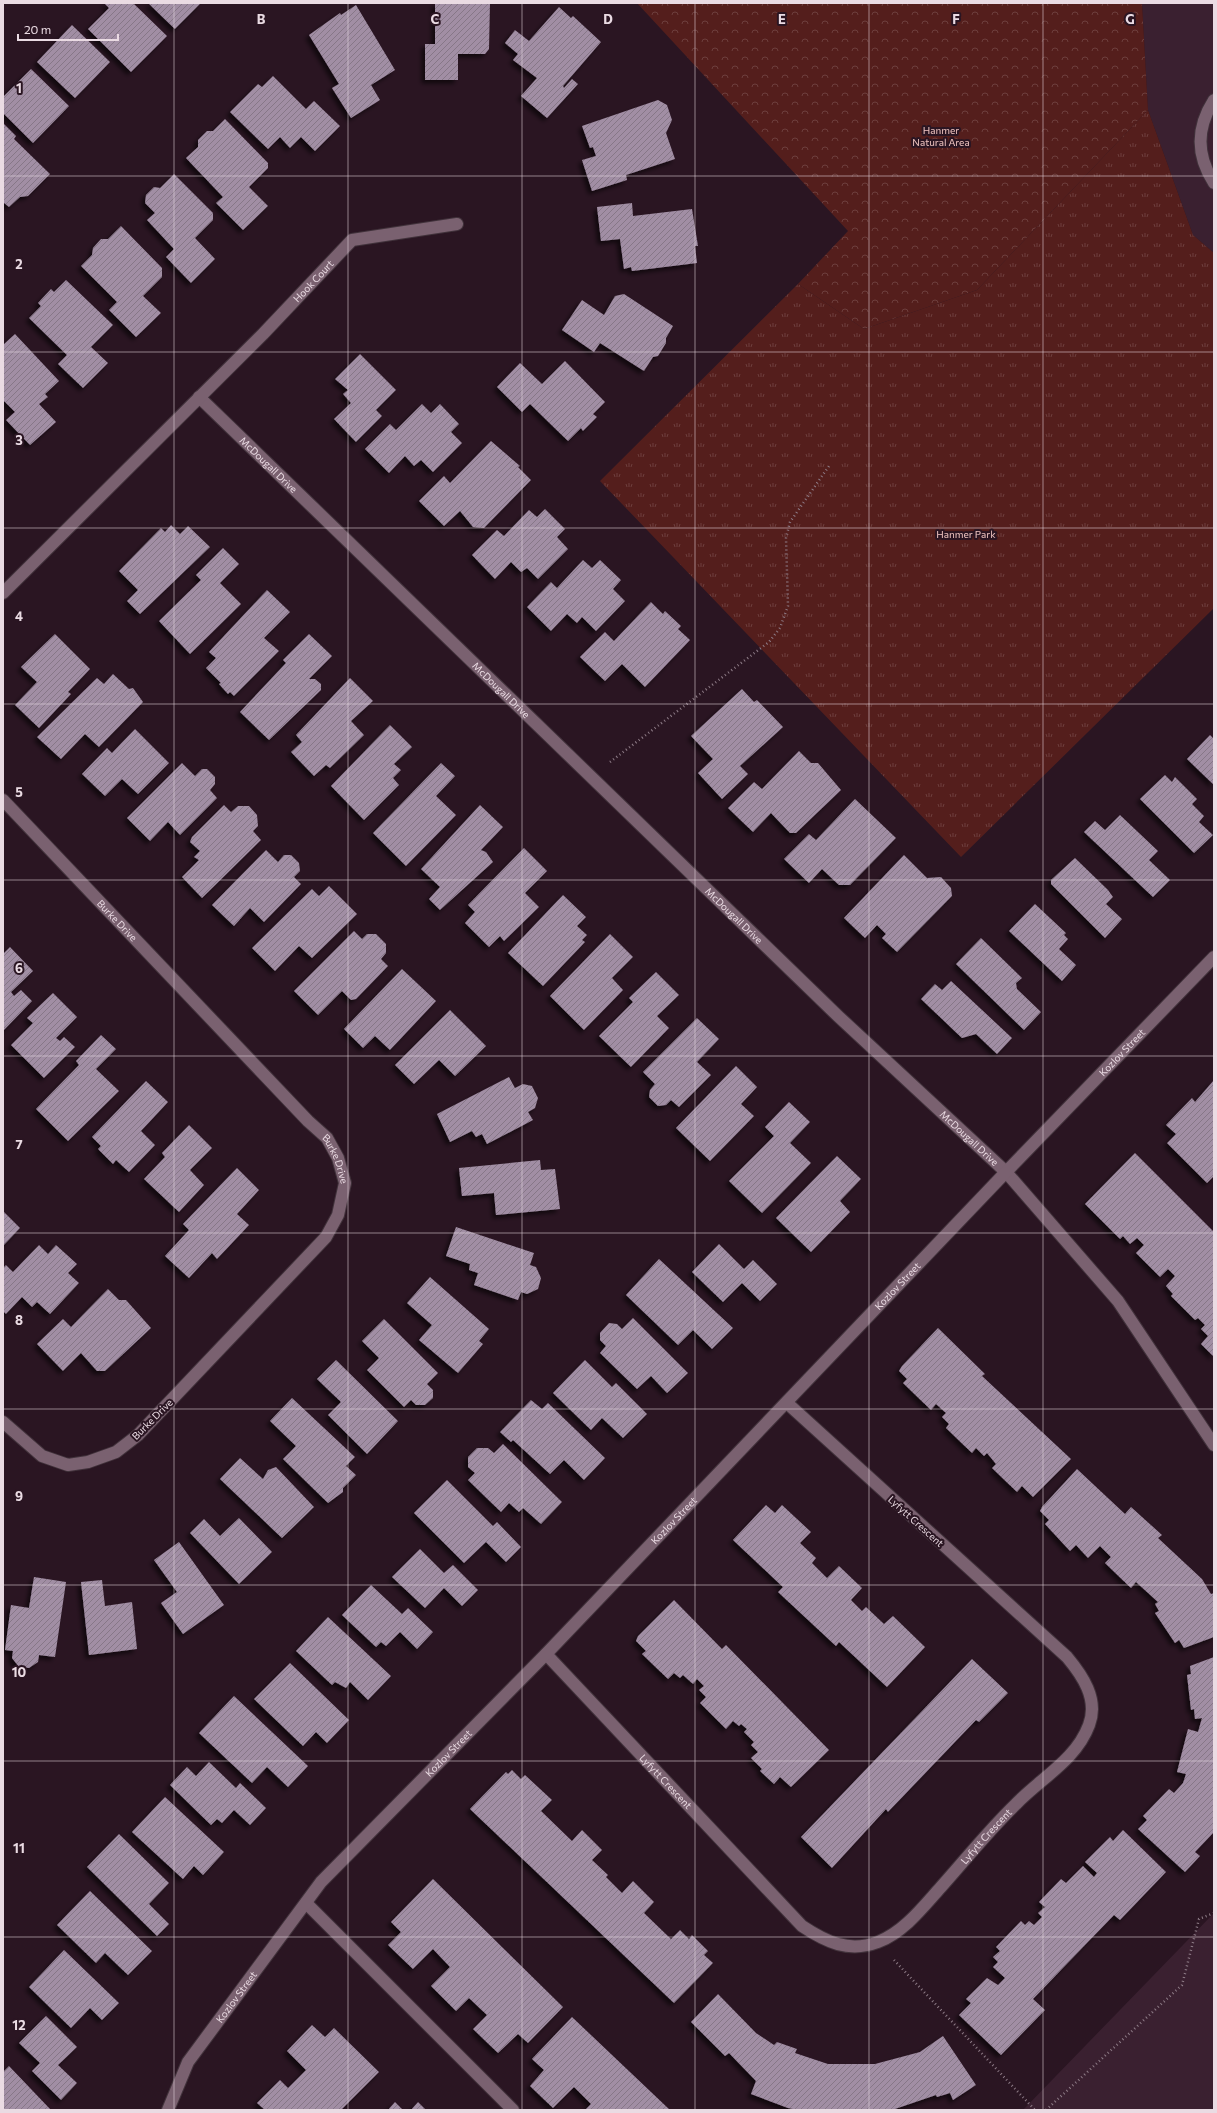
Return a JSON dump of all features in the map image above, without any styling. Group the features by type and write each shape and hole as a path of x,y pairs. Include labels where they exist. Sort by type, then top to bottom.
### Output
{"street":[{"path":"1214,100 1205,115 1200,133 1200,151 1205,168 1214,183"},
{"name":"Hook Court","path":"199,397 263,334 352,240 457,224"},
{"path":"3,593 199,397"},
{"name":"McDougall Drive","path":"199,397 834,1011 1006,1172 1118,1301 1214,1445"},
{"name":"Burke Drive","path":"3,800 308,1121 327,1138 338,1158 345,1183 338,1215 326,1238 138,1434 116,1452 88,1462 68,1465 42,1456 3,1422"},
{"name":"Kozlov Street","path":"168,2110 188,2062 321,1882 546,1654 1006,1172 1214,957"},
{"name":"Lyfytt Crescent","path":"546,1654 802,1926 819,1937 841,1946 859,1946 877,1942 893,1935 914,1918 1016,1803 1063,1763 1080,1743 1090,1724 1092,1699 1082,1676 1067,1657 787,1403"},
{"path":"306,1903 513,2110"}],"path":[{"path":"591,776 769,642 780,628 788,606 786,538 790,522 829,466"},
{"path":"1046,2110 1182,1985 1199,1919 1214,1913"},
{"path":"877,1942 1035,2110"}],"shaded area":[{"path":"1142,3 1214,3 1214,253 1193,235 1148,110"},
{"path":"1214,1913 1214,2110 1023,2110"}],"green space":[{"name":"Hanmer Natural Area","path":"637,3 1142,3 1148,110 977,290 864,329 798,284 848,231"},
{"name":"Hanmer Park","path":"1148,110 1193,235 1214,253 1214,608 961,857 600,481 798,284 864,329 977,290"}],"building":[{"path":"104,3 133,3 167,36 131,72 88,29 109,8"},
{"path":"148,3 201,3 175,29"},
{"path":"435,3 490,3 489,49 485,54 458,54 458,80 425,80 425,44 435,44"},
{"path":"356,5 395,70 371,85 380,100 351,118 332,88 339,84 309,35 340,13 341,15"},
{"path":"559,7 571,18 573,16 601,42 563,86 564,88 572,79 578,84 547,118 521,96 537,78 513,60 518,54 505,43 515,30 529,41"},
{"path":"72,25 110,62 75,98 37,62"},
{"path":"31,69 69,106 33,143 3,113 3,97"},
{"path":"273,76 306,109 314,101 340,126 315,151 301,137 290,148 280,137 268,149 230,112 258,84 262,87"},
{"path":"658,100 667,105 672,120 666,133 675,159 626,175 627,180 592,191 582,160 596,156 593,147 590,148 582,126"},
{"path":"225,119 268,163 268,168 249,187 268,206 243,230 216,203 223,197 186,158 198,147 198,140 207,131 213,131"},
{"path":"3,123 16,136 14,139 50,174 28,196 20,197 9,207 3,202"},
{"path":"174,174 213,213 213,220 195,238 215,259 191,283 166,257 174,249 147,220 155,213 145,203 146,195 154,187 160,188"},
{"path":"632,203 633,216 692,209 698,246 695,246 697,263 632,271 631,267 624,269 620,239 601,241 597,207"},
{"path":"121,226 162,268 162,277 143,296 161,313 136,337 109,310 117,302 81,266 92,255 93,248 101,239 108,239"},
{"path":"66,280 113,325 91,347 108,363 83,388 58,364 67,355 29,318 41,306 38,303 51,289 54,292"},
{"path":"624,294 673,326 666,338 666,343 658,356 653,357 644,371 600,343 594,352 562,330 582,300 604,315 615,296"},
{"path":"15,334 59,381 45,394 48,397 39,404 56,422 30,445 6,420 15,412 3,400 3,345"},
{"path":"360,354 396,390 376,410 382,416 356,442 334,419 351,403 343,394 348,390 335,379"},
{"path":"565,361 605,402 593,414 597,417 583,431 581,428 568,441 530,404 522,412 497,387 520,363 542,384"},
{"path":"422,404 431,413 440,404 459,424 451,432 462,443 433,472 421,460 414,466 405,456 389,473 365,449 390,424 396,430"},
{"path":"491,441 520,466 518,467 531,480 484,528 473,527 460,511 444,526 419,501 444,476 450,483"},
{"path":"545,509 565,529 557,537 568,549 538,579 527,568 521,572 511,562 495,579 472,555 497,530 504,536 529,510 537,517"},
{"path":"171,525 180,534 188,526 210,547 140,614 127,601 138,590 119,571 161,528 165,532"},
{"path":"223,548 239,564 220,583 241,604 190,654 159,621 201,580 196,575"},
{"path":"583,560 592,568 600,560 621,580 613,589 625,601 596,631 582,617 577,623 567,614 551,631 527,607 551,582 557,588"},
{"path":"267,590 290,612 264,638 279,651 234,696 230,692 228,694 219,684 221,683 206,668 216,658 209,652"},
{"path":"651,602 663,614 665,611 681,626 678,629 690,640 645,687 622,664 605,681 580,657 605,632 614,641"},
{"path":"55,634 90,669 68,692 71,694 39,728 15,705 37,682 21,667"},
{"path":"309,634 332,656 309,679 315,679 321,684 321,690 269,740 240,712 286,663 283,660"},
{"path":"113,674 129,689 133,688 143,702 99,747 85,734 61,759 37,737 97,678 104,684"},
{"path":"350,678 373,701 351,721 364,735 330,768 326,765 314,776 291,752 302,742 296,735"},
{"path":"742,689 754,702 757,700 783,727 740,766 748,774 722,799 698,773 713,759 691,736"},
{"path":"390,725 412,747 394,764 401,770 393,778 399,785 364,820 331,786"},
{"path":"135,729 169,763 138,794 122,779 105,796 82,774 107,748 112,753"},
{"path":"1210,735 1214,739 1214,785 1187,759"},
{"path":"799,751 811,763 818,763 841,790 796,833 790,833 771,813 753,832 728,808 754,782 762,789"},
{"path":"182,763 195,776 202,769 207,769 215,777 215,784 210,790 217,798 180,835 168,822 150,841 127,818"},
{"path":"441,763 455,776 436,796 456,815 406,866 373,833"},
{"path":"1165,775 1172,782 1175,777 1197,799 1192,804 1204,816 1199,822 1213,835 1194,853 1140,799"},
{"path":"855,799 896,838 850,885 839,885 822,869 809,883 784,859 809,834 816,840"},
{"path":"224,805 231,812 238,806 249,806 257,815 258,826 253,831 261,840 202,898 182,877 199,860 194,857 200,851 190,842 192,837"},
{"path":"480,805 503,827 481,850 486,852 493,862 440,910 429,899 440,887 421,869"},
{"path":"1120,815 1158,851 1149,860 1170,880 1153,897 1084,832 1095,821 1105,830"},
{"path":"524,848 547,871 525,893 539,907 504,941 500,936 489,947 465,923 475,912 468,905"},
{"path":"266,850 278,862 284,855 291,855 299,863 300,871 294,877 301,884 264,922 250,908 234,926 212,905"},
{"path":"904,855 927,878 941,877 951,888 952,896 897,952 882,938 886,934 877,925 865,938 844,918"},
{"path":"1075,858 1108,890 1113,897 1106,904 1122,919 1105,938 1051,884 1051,880"},
{"path":"329,886 357,914 312,958 299,946 275,971 252,948 312,889 319,896"},
{"path":"563,895 586,917 577,926 587,935 582,940 585,942 543,986 508,953"},
{"path":"1035,904 1066,933 1064,935 1068,939 1059,949 1076,965 1062,981 1009,931"},
{"path":"354,931 362,939 367,934 376,934 386,944 386,953 381,959 388,966 356,999 351,1000 342,991 318,1015 294,991"},
{"path":"610,934 633,957 612,978 623,990 584,1030 550,996"},
{"path":"981,938 1022,978 1016,983 1017,989 1041,1012 1024,1030 956,964"},
{"path":"10,947 33,971 11,992 14,996 21,990 32,1001 3,1031 3,954"},
{"path":"402,969 436,1001 390,1050 375,1036 363,1048 344,1029"},
{"path":"656,972 679,995 657,1016 669,1028 631,1067 599,1036 633,1002 629,998"},
{"path":"951,981 1012,1038 997,1054 976,1034 962,1038 921,999 935,984 942,990"},
{"path":"53,993 77,1017 56,1038 60,1041 64,1037 75,1047 44,1078 11,1045 33,1023 27,1018"},
{"path":"450,1010 486,1046 455,1076 439,1060 414,1084 395,1065"},
{"path":"697,1018 719,1039 697,1062 711,1075 679,1107 671,1100 666,1105 658,1106 649,1097 650,1090 655,1084 643,1072"},
{"path":"101,1035 116,1049 96,1069 119,1091 68,1141 36,1109 79,1065 76,1061"},
{"path":"736,1066 757,1087 741,1104 754,1116 710,1161 676,1128"},
{"path":"509,1077 515,1088 523,1084 532,1086 538,1098 535,1108 528,1112 533,1120 487,1144 482,1134 476,1137 472,1131 450,1142 437,1114"},
{"path":"1214,1080 1214,1176 1207,1183 1167,1143 1176,1134 1166,1125 1192,1098 1195,1102"},
{"path":"146,1081 168,1102 141,1131 155,1145 129,1172 116,1160 113,1164 98,1149 101,1146 92,1137"},
{"path":"789,1102 810,1122 790,1143 811,1163 762,1213 729,1181 774,1136 765,1127"},
{"path":"189,1125 212,1148 190,1170 204,1185 179,1212 144,1179 165,1157 162,1153"},
{"path":"1135,1153 1214,1232 1214,1357 1201,1344 1208,1336 1201,1329 1205,1325 1198,1318 1195,1320 1171,1296 1173,1294 1166,1286 1175,1276 1168,1269 1160,1277 1136,1253 1144,1245 1137,1238 1130,1244 1123,1236 1120,1239 1085,1204"},
{"path":"837,1156 861,1179 840,1201 850,1212 811,1252 776,1218"},
{"path":"540,1160 541,1170 555,1169 560,1209 496,1215 494,1193 462,1196 459,1168"},
{"path":"237,1168 259,1190 237,1214 249,1225 217,1259 212,1253 189,1278 165,1256 189,1230 183,1224"},
{"path":"3,1211 20,1228 3,1246"},
{"path":"456,1227 534,1253 530,1265 536,1267 541,1278 538,1289 527,1294 521,1292 518,1300 474,1285 478,1273 469,1270 470,1264 446,1256"},
{"path":"719,1244 744,1269 753,1260 777,1284 760,1301 742,1283 723,1302 692,1272"},
{"path":"39,1245 48,1254 56,1245 77,1264 68,1273 79,1283 50,1314 37,1302 32,1307 22,1297 6,1314 3,1311 3,1268 6,1265 13,1272"},
{"path":"659,1259 733,1328 712,1349 693,1330 678,1345 626,1295"},
{"path":"430,1277 489,1329 479,1341 483,1344 458,1373 419,1340 432,1325 407,1303"},
{"path":"108,1289 119,1300 126,1300 151,1328 105,1371 97,1371 81,1353 63,1371 37,1344 63,1319 71,1327"},
{"path":"633,1318 688,1373 667,1393 651,1376 637,1389 600,1353 606,1346 600,1340 600,1333 609,1323 617,1324 622,1329"},
{"path":"384,1319 438,1373 427,1384 433,1390 433,1398 425,1405 416,1405 411,1400 404,1407 367,1370 379,1358 362,1341"},
{"path":"938,1328 985,1374 982,1376 1071,1459 1033,1497 1022,1486 1017,1492 992,1468 996,1464 987,1453 984,1456 976,1448 972,1453 946,1428 949,1424 942,1417 946,1413 936,1404 931,1410 903,1383 907,1379 899,1371 902,1366"},
{"path":"336,1360 398,1421 367,1454 328,1415 341,1402 317,1379"},
{"path":"585,1360 612,1387 616,1383 647,1414 623,1438 602,1418 591,1430 553,1393"},
{"path":"292,1398 355,1457 346,1466 356,1475 343,1488 343,1492 328,1503 283,1459 296,1446 270,1421"},
{"path":"531,1400 542,1409 548,1403 605,1458 584,1480 564,1460 550,1474 513,1440 511,1442 500,1432"},
{"path":"503,1444 562,1502 541,1524 523,1508 519,1512 509,1503 501,1512 468,1480 475,1473 468,1467 468,1457 477,1448 488,1448 494,1453"},
{"path":"240,1458 263,1479 268,1470 276,1467 314,1507 282,1538 220,1479"},
{"path":"1077,1469 1125,1514 1131,1507 1162,1535 1158,1538 1202,1579 1211,1594 1214,1593 1214,1637 1184,1648 1179,1640 1175,1643 1155,1613 1159,1611 1155,1604 1158,1602 1136,1582 1131,1588 1105,1563 1111,1557 1100,1546 1088,1558 1076,1545 1070,1551 1045,1524 1049,1520 1040,1511 1042,1507"},
{"path":"447,1480 493,1526 497,1522 521,1547 506,1562 486,1542 464,1563 414,1513"},
{"path":"766,1505 775,1513 782,1505 811,1532 800,1543 816,1558 812,1563 827,1578 839,1566 862,1588 851,1600 862,1611 866,1607 884,1624 893,1616 925,1647 887,1687 839,1642 836,1646 778,1592 783,1587 733,1540"},
{"path":"239,1518 272,1552 239,1584 190,1533 204,1519 220,1536"},
{"path":"179,1542 224,1605 183,1634 161,1603 177,1592 154,1560"},
{"path":"420,1549 444,1573 453,1565 478,1590 462,1606 444,1588 425,1608 392,1577"},
{"path":"34,1577 66,1582 55,1657 39,1655 38,1662 29,1668 19,1667 12,1658 13,1651 5,1650 11,1605 29,1608"},
{"path":"102,1580 105,1606 132,1602 137,1649 89,1655 81,1582"},
{"path":"371,1585 402,1614 408,1608 433,1632 417,1649 400,1632 386,1646 381,1642 376,1647 342,1615"},
{"path":"674,1600 722,1649 726,1645 829,1750 791,1787 780,1777 774,1784 760,1771 762,1769 751,1758 758,1752 751,1745 754,1742 744,1732 747,1729 741,1724 739,1726 733,1721 726,1729 700,1703 706,1697 699,1690 704,1686 697,1679 693,1684 683,1675 680,1678 674,1673 668,1679 642,1654 646,1651 636,1641 638,1636"},
{"path":"328,1617 391,1676 368,1700 350,1682 346,1688 335,1682 332,1685 296,1651"},
{"path":"1214,1657 1214,1832 1195,1852 1200,1856 1185,1872 1138,1829 1147,1820 1143,1816 1169,1789 1174,1793 1183,1783 1186,1774 1177,1772 1188,1729 1198,1732 1202,1718 1195,1719 1194,1709 1191,1710 1187,1675 1191,1674 1190,1666"},
{"path":"972,1659 1008,1693 979,1722 976,1720 888,1812 886,1809 832,1868 801,1837"},
{"path":"290,1663 349,1720 327,1743 316,1732 303,1746 254,1699"},
{"path":"234,1696 308,1766 288,1787 267,1767 252,1783 199,1733"},
{"path":"209,1762 236,1788 240,1783 266,1808 250,1825 234,1810 222,1823 217,1819 211,1825 170,1785 187,1767 196,1776"},
{"path":"512,1770 521,1779 525,1775 552,1800 541,1811 572,1841 582,1830 602,1850 592,1860 608,1875 606,1877 622,1893 633,1881 654,1902 644,1913 671,1939 680,1930 689,1939 692,1935 708,1951 704,1955 713,1963 674,2003 470,1809 506,1772 508,1774"},
{"path":"165,1797 224,1852 203,1875 194,1866 183,1879 132,1832"},
{"path":"1123,1830 1166,1872 1120,1920 1114,1915 1033,1999 1045,2010 1001,2055 959,2015 971,2003 966,1999 987,1978 998,1985 1005,1978 993,1967 998,1962 993,1957 1000,1951 996,1947 1021,1921 1025,1925 1029,1921 1034,1925 1042,1917 1038,1913 1045,1907 1039,1902 1061,1879 1066,1883 1083,1866 1094,1877 1097,1873 1085,1862 1110,1837 1113,1841"},
{"path":"119,1834 169,1883 149,1904 169,1924 157,1936 87,1867"},
{"path":"433,1879 563,2007 528,2043 518,2034 498,2053 473,2029 487,2015 469,1998 456,2011 431,1986 450,1967 433,1949 413,1969 388,1945 401,1932 391,1922"},
{"path":"90,1891 152,1951 128,1975 105,1953 96,1963 57,1925"},
{"path":"64,1950 119,2003 102,2020 90,2008 71,2028 29,1987"},
{"path":"718,1994 756,2033 774,2045 777,2042 797,2049 795,2053 828,2064 875,2064 920,2052 943,2036 976,2085 953,2100 950,2093 937,2097 936,2095 892,2110 798,2110 788,2108 751,2094 756,2081 729,2053 725,2056 691,2022"},
{"path":"46,2016 77,2047 58,2065 77,2083 61,2100 32,2071 40,2063 19,2043"},
{"path":"572,2017 670,2110 585,2110 591,2104 574,2087 553,2108 530,2086 544,2070 532,2059"},
{"path":"312,2025 325,2037 334,2028 379,2072 341,2110 265,2110 257,2103 280,2080 288,2088 306,2070 287,2051"},
{"path":"9,2066 51,2110 3,2110 3,2072"},
{"path":"395,2102 403,2110 388,2110"},
{"path":"418,2102 426,2110 411,2110"}]}
